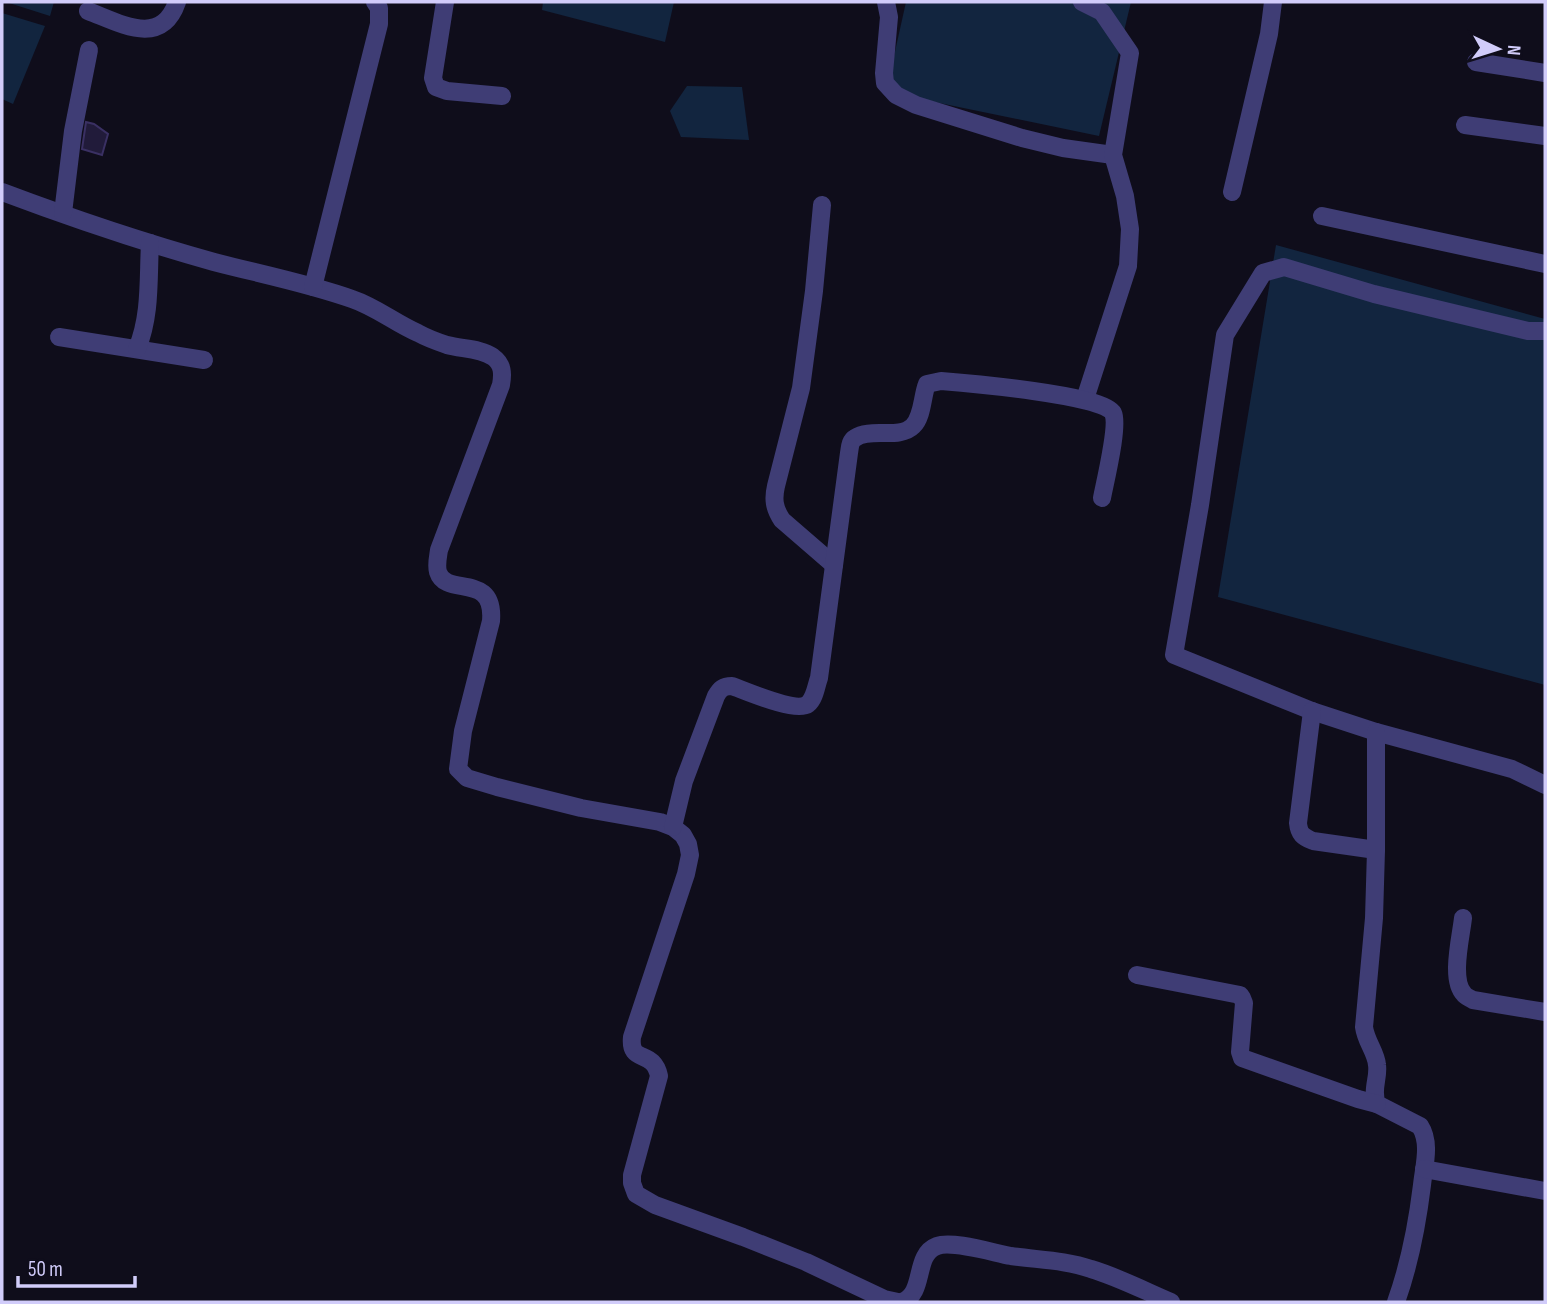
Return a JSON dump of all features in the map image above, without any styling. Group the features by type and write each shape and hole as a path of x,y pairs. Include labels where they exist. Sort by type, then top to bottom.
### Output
{"street":[{"path":"88,11 132,28 151,29 164,23 174,11 177,2"},
{"path":"313,287 379,24 379,8 375,2"},
{"path":"445,2 433,78 436,87 447,92 502,96"},
{"path":"886,2 889,17 884,73 885,83 895,95 916,105 1023,138 1063,148 1113,155"},
{"path":"1082,2 1102,12 1130,53 1113,155 1125,196 1130,229 1128,266 1086,399"},
{"path":"1232,192 1269,34 1273,2"},
{"path":"63,213 73,131 89,50"},
{"path":"1476,62 1545,73"},
{"path":"1465,125 1545,136"},
{"path":"2,192 150,243 353,299 419,334 448,345 490,354 497,359 502,367 501,385 439,550 437,562 438,574 444,580 483,593 492,609 463,731 458,769 467,778 497,787 581,808 660,822 673,827 683,835 688,844 690,855 686,874 632,1037 633,1050 656,1064 659,1076 632,1175 633,1188 640,1198 806,1262 884,1299 900,1302 908,1300 913,1295 928,1252 942,1244 1092,1269 1171,1302"},
{"path":"822,205 801,388 774,501 782,520 834,565"},
{"path":"1322,216 1545,264"},
{"path":"137,349 148,309 150,243"},
{"path":"1545,331 1528,331 1400,300 1284,267 1263,273 1225,335 1174,655 1312,711 1376,732 1512,769 1545,785"},
{"path":"59,337 204,360"},
{"path":"673,827 684,781 720,689 732,686 797,707 808,704 813,697 819,678 851,442 855,438 905,432 912,428 917,421 927,384 941,381 1086,399 1107,406 1114,414 1114,430 1102,498"},
{"path":"1312,711 1299,830 1305,838 1313,841 1377,850"},
{"path":"1376,732 1377,850 1364,1027 1365,1038 1377,1061 1374,1091 1377,1104"},
{"path":"1463,918 1456,975 1464,994 1473,1000 1545,1012"},
{"path":"1137,975 1240,995 1244,1003 1240,1052 1242,1058 1377,1104 1420,1126 1426,1147 1416,1231 1396,1302"},
{"path":"1424,1169 1545,1191"}],"water":[{"path":"6,2 54,2 50,16"},
{"path":"543,2 674,2 665,42 542,10"},
{"path":"906,2 1131,2 1099,136 886,92"},
{"path":"2,13 45,26 13,104 2,99"},
{"path":"687,86 742,87 749,140 681,137 670,111"},
{"path":"1276,245 1545,319 1545,685 1218,597"}],"building":[{"path":"86,122 108,134 102,155 82,149"}]}
